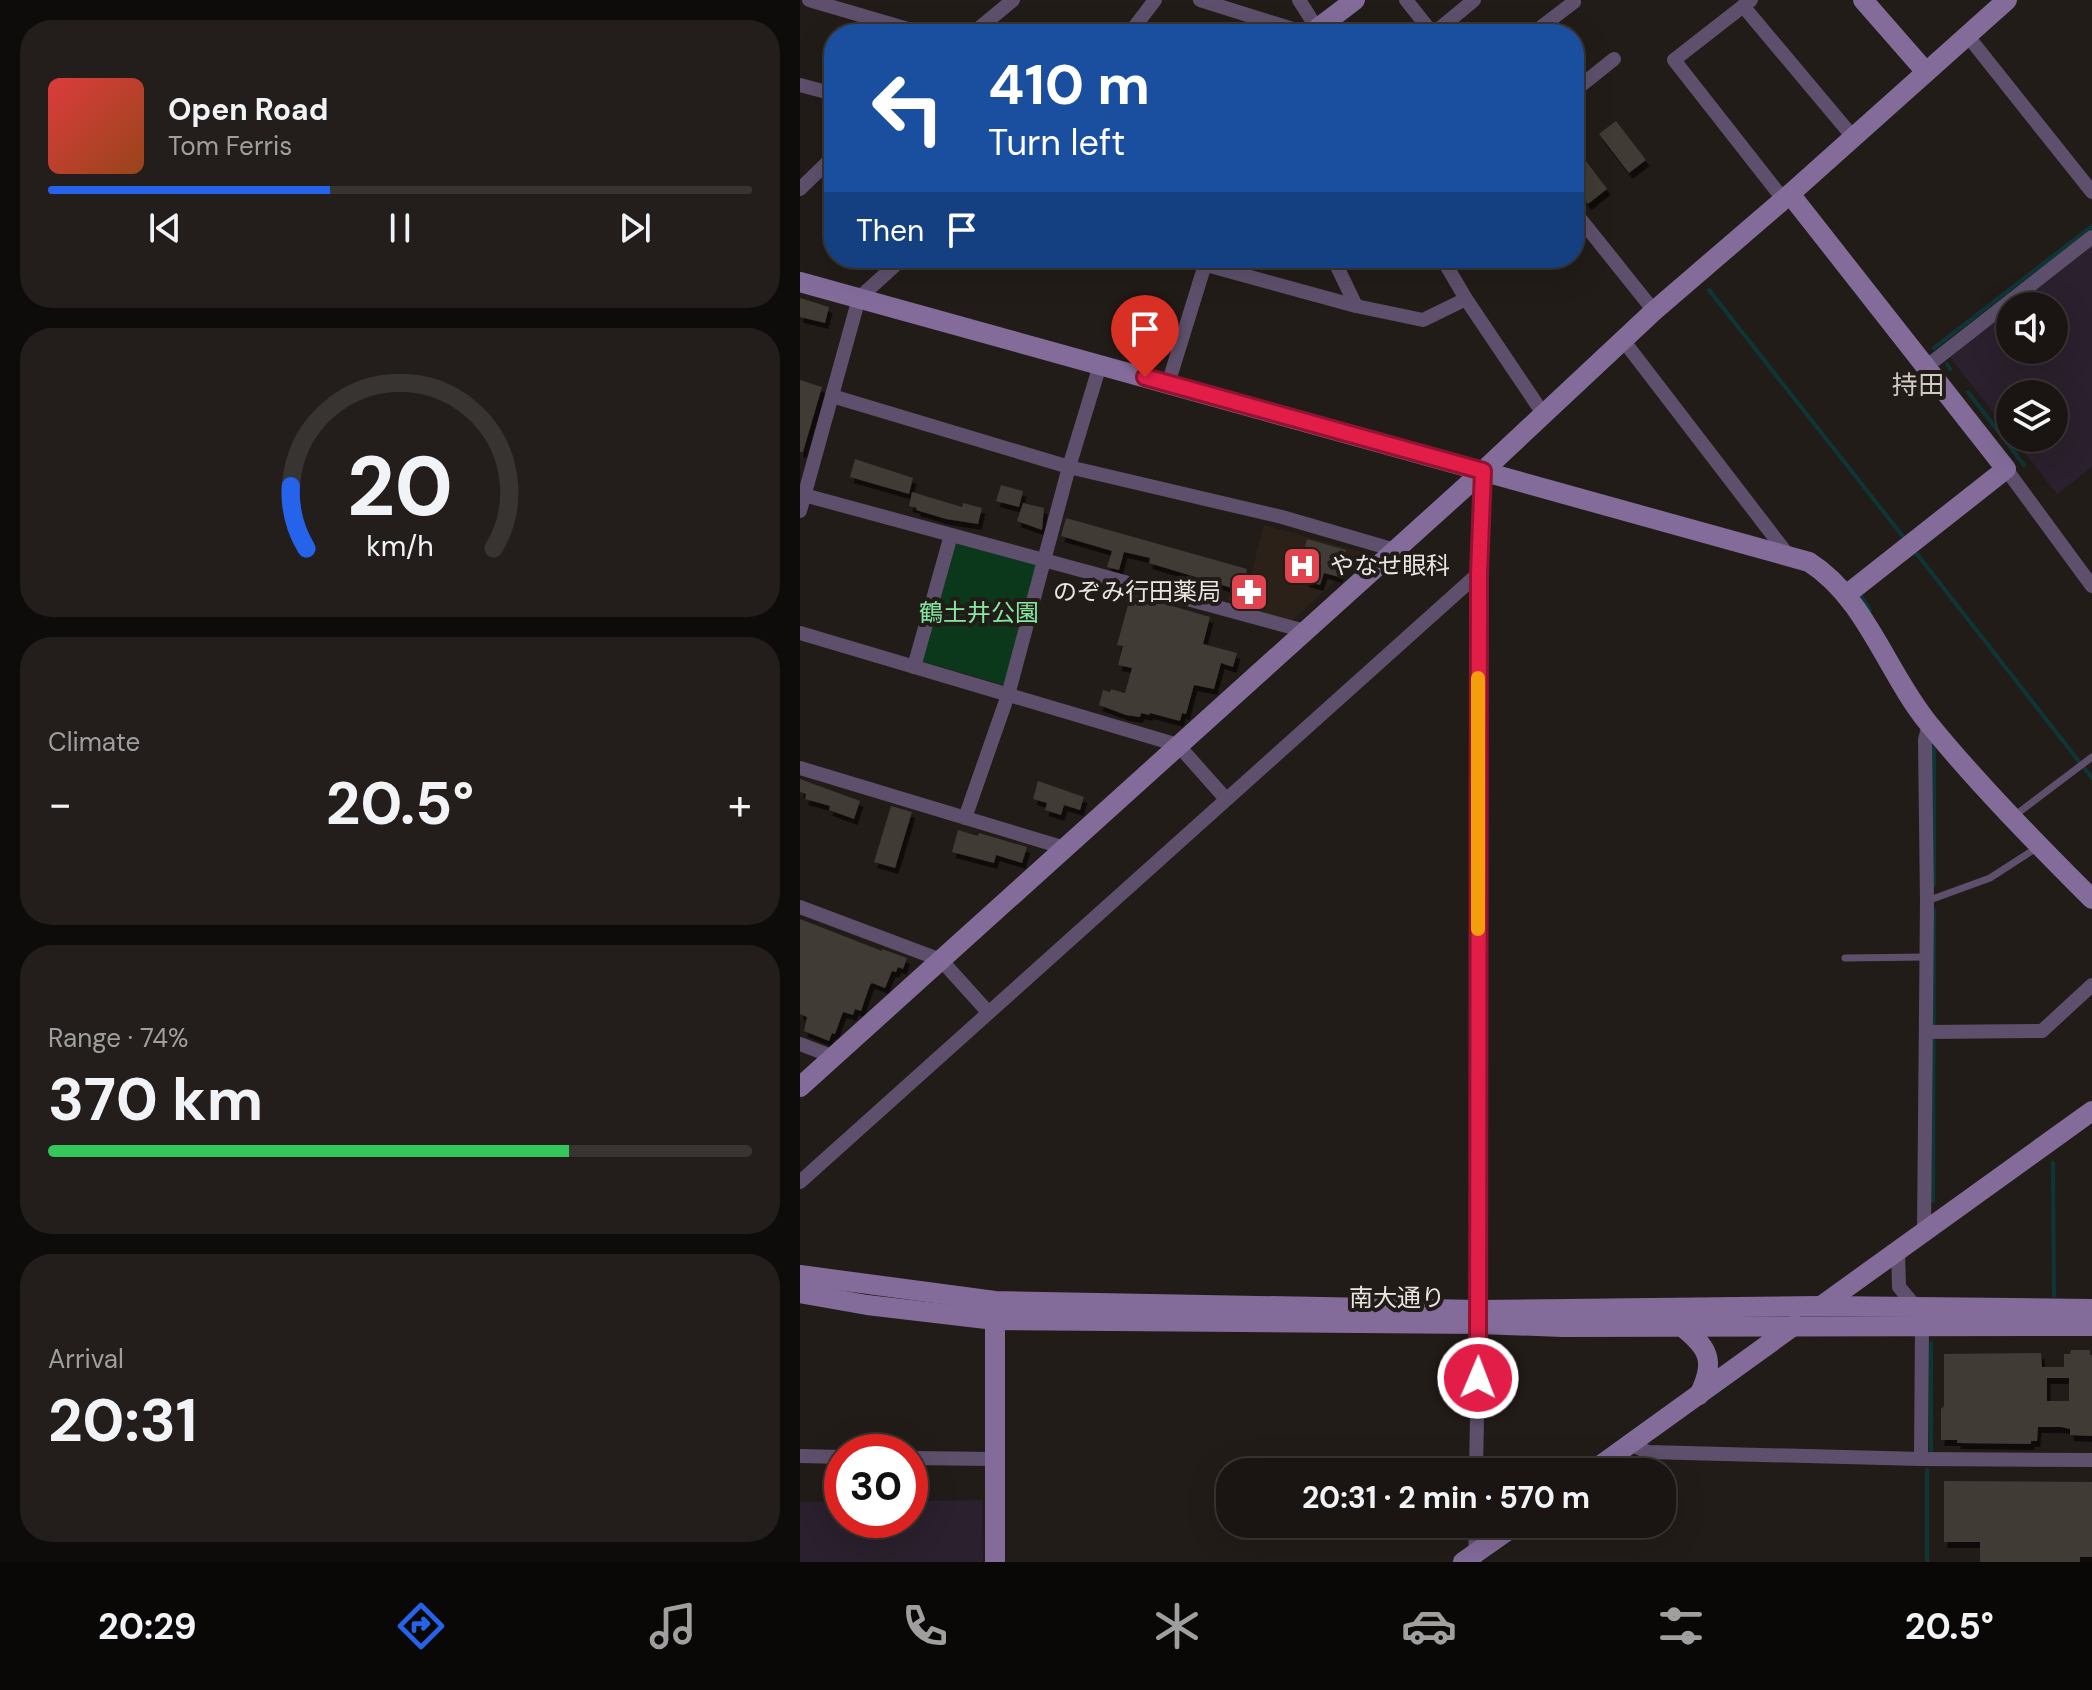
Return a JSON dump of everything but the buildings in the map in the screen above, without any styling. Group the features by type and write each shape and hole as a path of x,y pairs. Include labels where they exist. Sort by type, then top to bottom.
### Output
{"street":[{"path":"809,0 891,24"},
{"path":"984,24 1013,0"},
{"path":"1137,24 1155,0"},
{"path":"1200,0 1276,24"},
{"path":"1299,0 1314,24"},
{"path":"1327,24 1355,0"},
{"path":"1406,0 1425,24"},
{"path":"1445,24 1474,0"},
{"path":"1863,0 1926,72"},
{"path":"800,1087 1483,471 1654,311 2007,0"},
{"path":"1545,24 1574,2"},
{"path":"1853,137 1747,3 1674,60 1926,367 2092,586"},
{"path":"1967,35 2092,192"},
{"path":"1584,83 1614,59"},
{"path":"800,85 824,91"},
{"path":"801,188 824,166"},
{"path":"1584,224 1654,311"},
{"path":"1926,367 2092,237"},
{"path":"800,511 859,298 892,268"},
{"path":"1168,384 1204,268"},
{"path":"1229,268 1356,306 1423,320 1466,299"},
{"path":"1338,268 1356,306"},
{"path":"1448,268 1544,415"},
{"path":"800,282 1809,562 1826,573 1846,595 1903,690 1929,724 2039,846 2092,899"},
{"path":"1623,340 1788,555"},
{"path":"965,818 1008,695 1069,467 1100,365"},
{"path":"832,396 1069,467 1282,517 1395,550"},
{"path":"1846,595 2006,469"},
{"path":"1476,1458 1479,573 1483,471"},
{"path":"804,495 1305,631"},
{"path":"914,667 951,535"},
{"path":"800,1182 1479,573"},
{"path":"800,633 1178,745 1226,799"},
{"path":"1924,1233 1927,957 1925,740 1929,724"},
{"path":"800,768 1065,848"},
{"path":"800,907 941,960 988,1012"},
{"path":"1926,1032 2042,1031 2092,985"},
{"path":"800,1044 834,1057"},
{"path":"1610,1458 2092,1111"},
{"path":"1898,1251 1899,1287 1919,1316 1921,1459"},
{"name":"南大通り","path":"800,1275 995,1310"},
{"name":"南大通り","path":"800,1293 867,1305 995,1310 1479,1317 1822,1306 1919,1316 2092,1326"},
{"name":"南大通り","path":"1479,1317 1563,1327 1795,1325 2092,1309"},
{"path":"995,1310 995,1562"},
{"path":"1681,1326 1705,1349 1710,1364 1708,1378 1699,1395"},
{"path":"1630,1444 1648,1452 2092,1460"},
{"path":"800,1456 824,1457"},
{"path":"928,1458 993,1459"},
{"path":"1471,1559 1474,1538"},
{"path":"1471,1559 1499,1538"}],"lane":[{"path":"2012,817 2091,758"},
{"path":"1927,901 1990,878 2039,846"},
{"path":"1845,958 1927,957"}],"shaded area":[{"path":"2092,243 2092,467 2057,494 2024,452 2068,452 2068,380 1996,380 1996,416 1949,356 1996,319 1996,364 2068,364 2068,292 2030,292"},
{"name":"やなせ眼科","path":"1264,525 1366,553 1290,622 1250,611 1258,582 1250,579"},
{"path":"982,1500 983,1562 800,1562 800,1502 824,1501 824,1538 928,1538 928,1501"}],"green space":[{"name":"鶴土井公園","path":"954,540 1038,564 1004,685 921,661"}],"waterway":[{"path":"1934,348 2092,226"},
{"path":"1709,290 1905,539"},
{"path":"1947,364 1950,369"},
{"path":"1968,392 2024,465"},
{"path":"1913,549 2092,778"},
{"path":"1863,592 1860,594 1870,611"},
{"path":"1934,747 1934,885"},
{"path":"1933,1201 1934,910"},
{"path":"2053,1163 2054,1296"},
{"path":"1931,1343 1931,1451"},
{"path":"1927,1470 1927,1562"}],"slow traffic":[{"path":"1478,678 1478,929"}],"place":[{"name":"やなせ眼科","path":"1302,566"},
{"name":"のぞみ行田薬局","path":"1249,592"}],"district":[{"name":"持田","path":"1918,385"}],"route":[{"path":"1145,377 1483,471 1479,573 1478,1378"}]}
